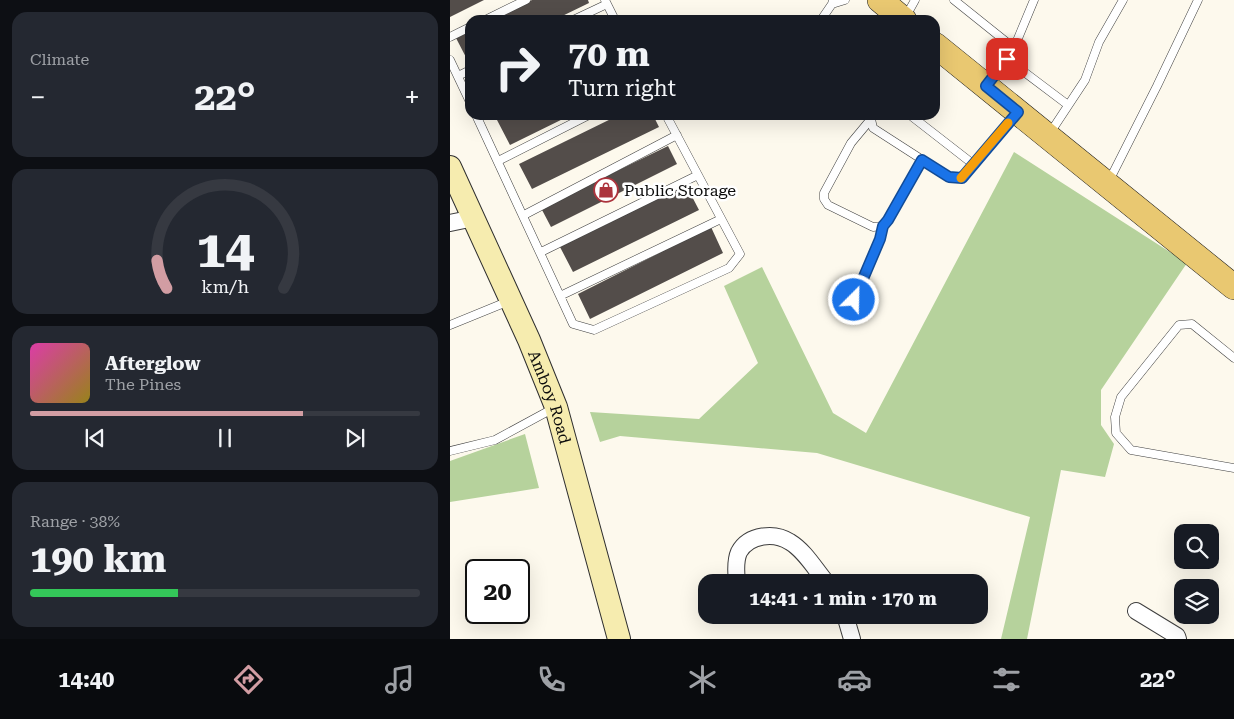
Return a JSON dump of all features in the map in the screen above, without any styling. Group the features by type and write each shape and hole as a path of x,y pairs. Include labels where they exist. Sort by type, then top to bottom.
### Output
{"main road":[{"path":"880,0 898,15"},
{"path":"940,49 1234,287"}],"street":[{"name":"Amboy Road","path":"450,167 556,407 619,639"},
{"path":"450,223 474,218"},
{"path":"737,574 736,563 740,551 761,537 775,535 798,548 819,574"},
{"path":"1136,611 1177,636 1178,639"},
{"path":"848,624 852,639"}],"lane":[{"path":"495,15 526,0"},
{"path":"824,15 832,2 845,0"},
{"path":"907,15 915,0"},
{"path":"954,0 1014,48"},
{"path":"986,86 1014,48 1034,0"},
{"path":"1048,137 1085,80 1099,42 1123,0"},
{"path":"1107,185 1198,0"},
{"path":"582,15 606,2 612,15"},
{"path":"450,37 465,30"},
{"path":"1007,59 1068,105"},
{"path":"450,60 465,91"},
{"path":"458,76 465,72"},
{"path":"873,120 873,128 922,160 949,177 962,178 1018,112"},
{"path":"478,120 542,252 573,324 594,330 730,268 740,254 669,120"},
{"path":"498,161 579,120"},
{"path":"870,120 851,143 824,193 824,199 828,205 873,227 883,226"},
{"path":"916,120 973,164"},
{"path":"524,215 677,135"},
{"path":"854,300 880,239 883,226 922,160"},
{"path":"542,252 698,174"},
{"path":"560,296 721,219"},
{"path":"450,325 510,300"},
{"path":"1234,358 1192,324 1179,325 1121,397 1115,417 1116,433 1131,450 1234,468"},
{"path":"450,451 494,440 556,407"}],"green space":[{"path":"1014,152 1187,263 1101,390 1101,425 1114,444 1105,477 1061,470 1027,639 1001,639 1030,517 817,453 620,436 600,442 590,412 699,419 758,363 724,286 762,267 833,413 866,433"},
{"path":"525,434 539,488 450,502 450,461"}],"building":[{"path":"450,0 484,0 450,17"},
{"path":"532,0 588,0 589,3 564,15 502,15"},
{"path":"465,34 465,55 456,38"},
{"path":"497,120 561,120 510,145"},
{"path":"609,120 656,120 659,127 532,189 519,164"},
{"path":"668,146 677,164 551,227 541,208"},
{"path":"686,185 699,210 573,272 560,247"},
{"path":"711,227 723,253 590,319 578,294"}],"slow traffic":[{"path":"961,178 1008,123"}],"place":[{"name":"Public Storage","path":"606,190"}],"route":[{"path":"854,300 880,239 883,226 922,160 949,177 962,178 1018,112 986,86 1007,59"}]}
